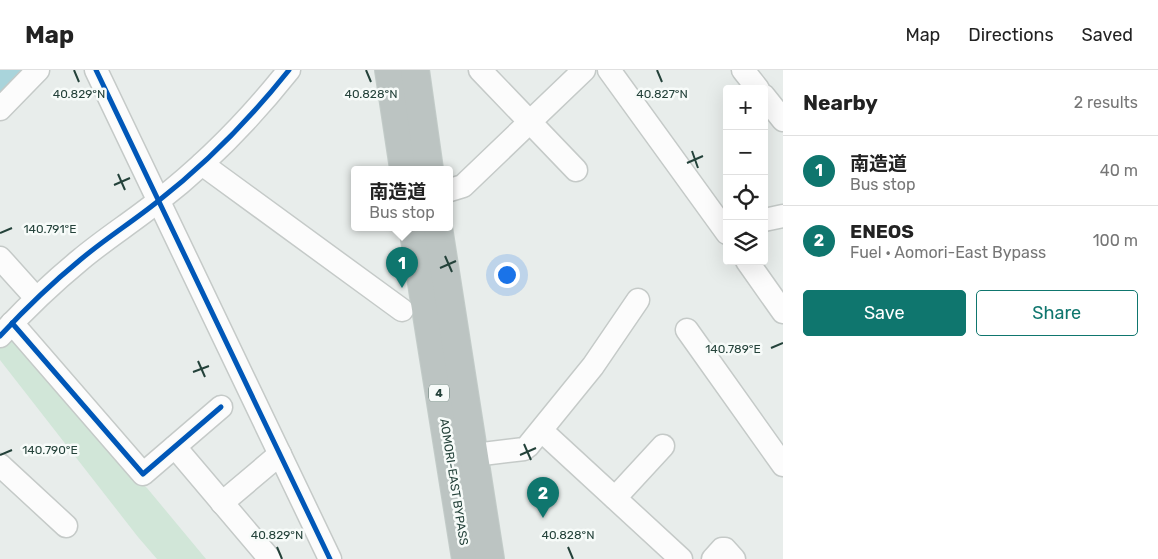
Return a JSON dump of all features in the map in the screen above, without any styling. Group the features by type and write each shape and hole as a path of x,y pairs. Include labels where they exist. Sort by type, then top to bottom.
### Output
{"highway":[{"path":"389,70 404,166"},
{"path":"415,70 429,166"},
{"name":"AOMORI-EAST BYPASS","path":"414,231 461,456 490,559"},
{"name":"AOMORI-EAST BYPASS","path":"438,231 461,456 466,559"}],"street":[{"path":"0,108 38,70"},
{"path":"96,70 330,559"},
{"path":"221,407 143,474 6,329 36,298 81,258 158,202 202,164 257,109 289,70"},
{"path":"480,70 576,170"},
{"path":"453,189 463,186 584,70"},
{"path":"609,70 723,227"},
{"path":"744,70 755,85"},
{"path":"768,101 783,120"},
{"path":"202,164 402,310"},
{"path":"768,219 783,216"},
{"path":"0,258 36,298"},
{"path":"750,265 783,312"},
{"path":"461,456 524,449 542,431 593,366 638,300"},
{"path":"687,330 783,465"},
{"path":"542,431 680,559"},
{"path":"615,498 663,446"},
{"path":"175,447 270,559"},
{"path":"222,503 280,454"},
{"path":"0,465 66,526"},
{"path":"713,559 722,549 734,559"}],"green space":[{"path":"14,335 206,559 157,559 138,537 0,360 0,348"}],"water":[{"path":"0,70 29,70 0,100"}],"cycle path":[{"path":"96,70 330,559"},
{"path":"0,336 39,296 70,269 157,202 210,156 259,106 289,70"},
{"path":"12,323 143,474 221,407"}],"place":[{"name":"南造道","path":"402,288"},
{"name":"ENEOS","path":"543,518"}]}
